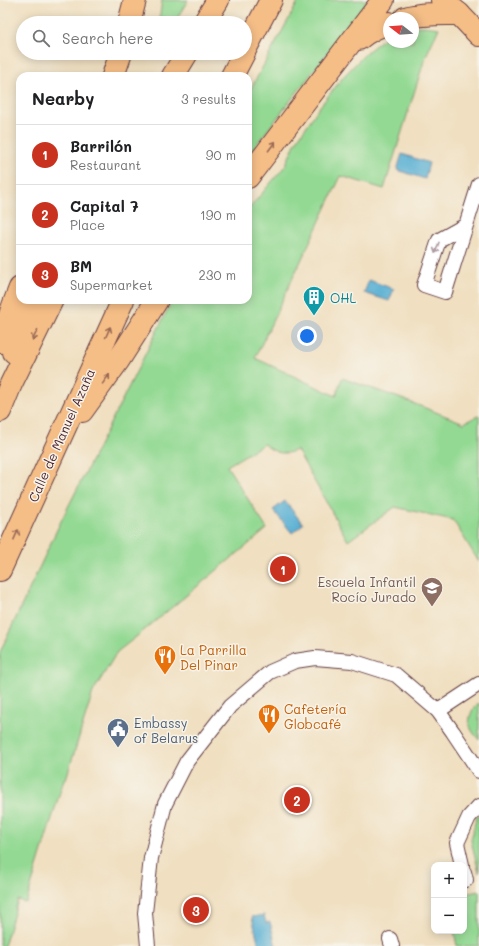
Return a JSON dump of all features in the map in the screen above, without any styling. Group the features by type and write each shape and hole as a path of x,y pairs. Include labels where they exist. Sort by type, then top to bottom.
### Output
{"main road":[{"path":"131,16 134,0"},
{"path":"208,16 218,0"},
{"path":"252,37 271,0"},
{"path":"252,172 383,0"},
{"path":"442,0 459,14 479,35"},
{"path":"419,15 436,13 459,14"},
{"path":"343,53 363,36 383,25"},
{"path":"114,72 119,60"},
{"path":"175,72 183,60"},
{"path":"234,72 240,60"},
{"path":"0,344 16,298"},
{"path":"11,384 14,347 30,304"},
{"path":"0,411 11,384 50,304"},
{"name":"Calle de Manuel Azaña","path":"0,570 121,304"},
{"path":"57,444 87,406 118,362 154,304"}],"street":[{"path":"466,225 479,184"},
{"path":"148,946 145,913 151,858 165,804 187,761 230,706 270,672 295,661 315,658 352,661 396,675 438,711 479,771"},
{"path":"438,711 479,684"},
{"path":"461,862 457,843 469,817 479,806"}],"green space":[{"path":"162,0 188,0 178,16 160,16"},
{"path":"299,0 369,0 252,150 252,87"},
{"path":"419,26 439,28 425,58 384,189 341,176 255,358 336,396 342,378 464,423 479,415 479,562 453,520 395,507 348,541 297,450 287,453 279,453 264,444 227,466 267,529 117,652 93,692 66,779 64,779 26,903 18,900 4,946 0,946 0,652 62,519 169,307 172,304 252,304 252,205 285,166 296,142 318,109 344,76 366,53 383,39 383,48 419,48"},
{"path":"479,703 479,740 471,729 469,722 472,711"},
{"path":"477,814 479,818 479,873 471,840"},
{"path":"479,891 479,946 457,946 455,934 467,934 467,893"}],"water":[{"path":"402,154 429,163 425,179 397,170"},
{"path":"369,280 394,289 389,301 364,293"},
{"path":"285,501 303,524 292,533 273,510"},
{"path":"264,915 266,923 270,922 276,946 259,946 252,917"}],"place":[{"name":"OHL","path":"314,316"},
{"name":"Barrilón","path":"283,569"},
{"name":"Escuela Infantil Rocío Jurado","path":"432,608"},
{"name":"La Parrilla Del Pinar","path":"165,676"},
{"name":"Cafetería Globcafé","path":"269,734"},
{"name":"Embassy of Belarus","path":"118,748"},
{"name":"Capital 7","path":"297,800"},
{"name":"BM","path":"196,910"}]}
